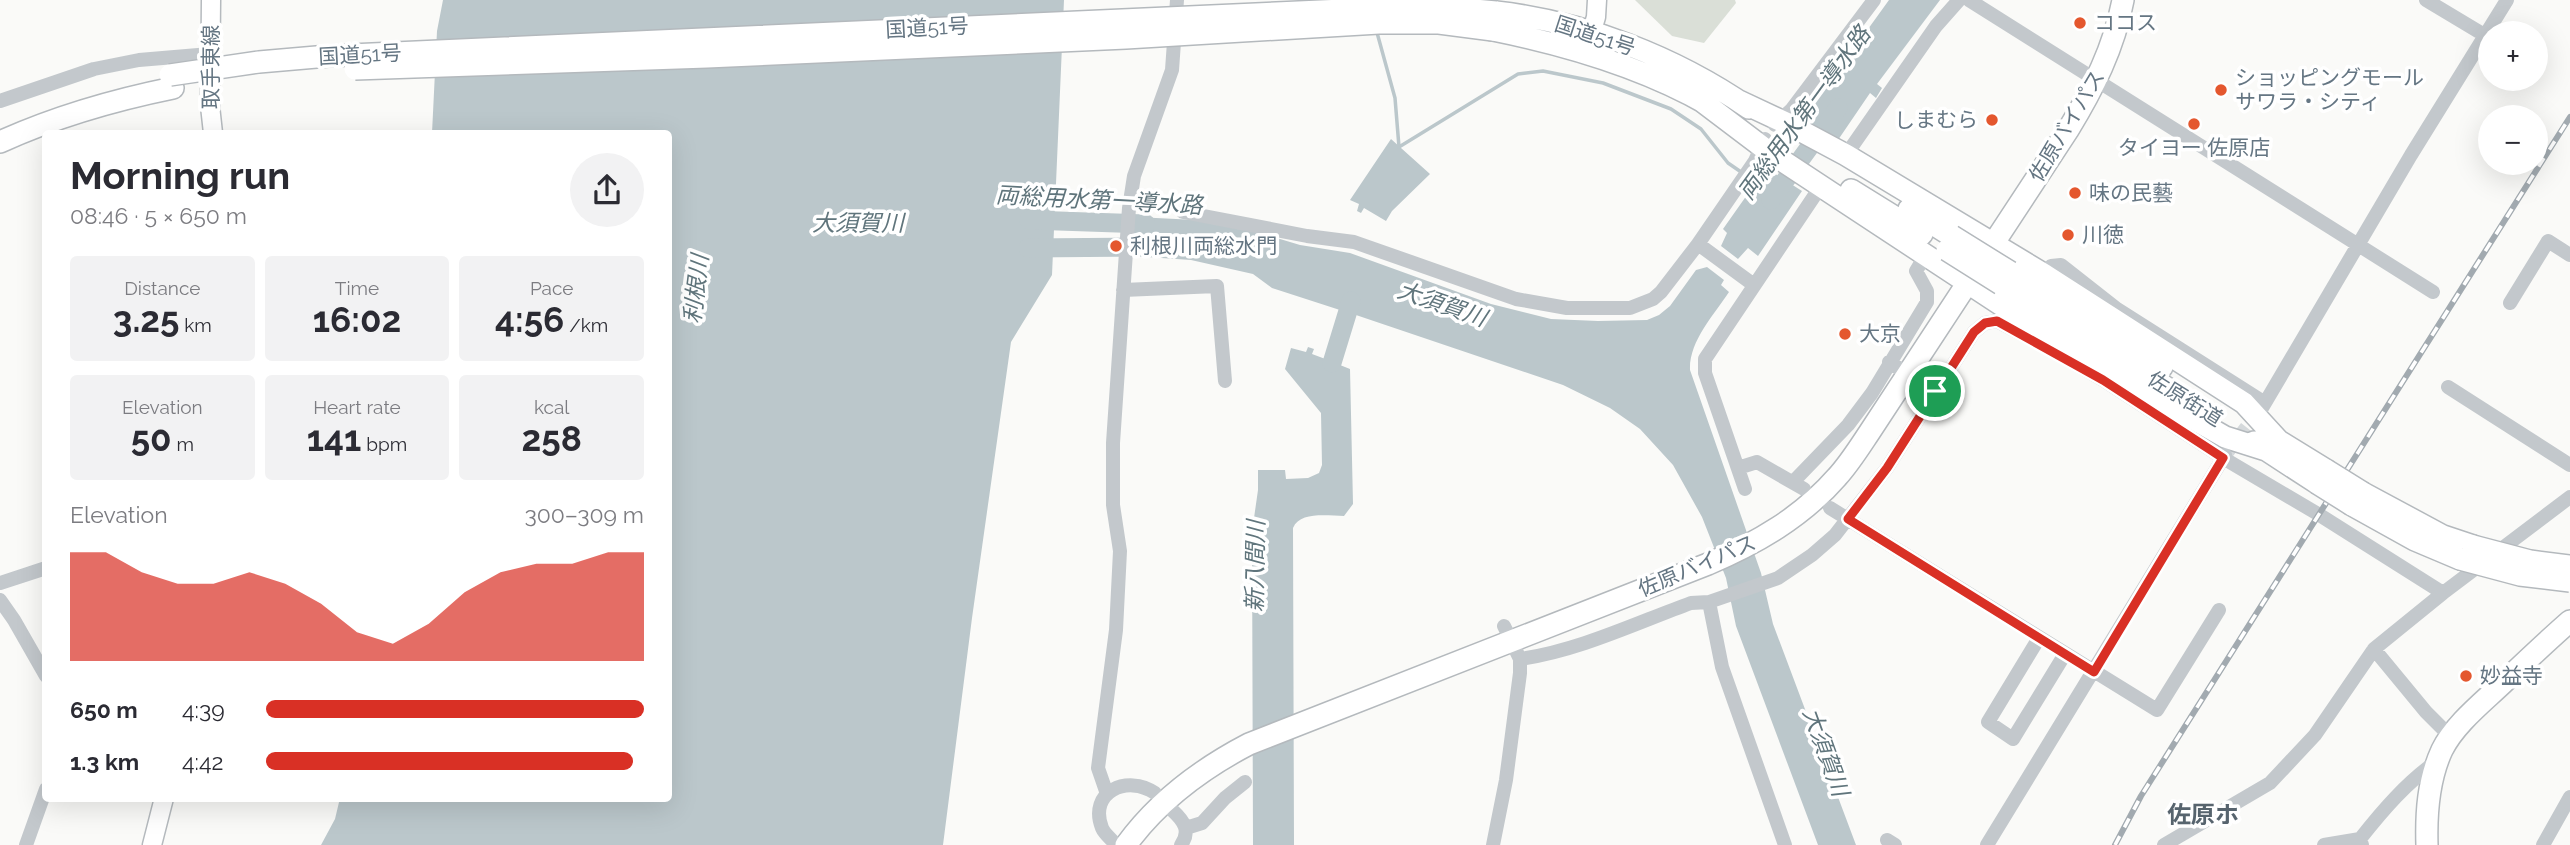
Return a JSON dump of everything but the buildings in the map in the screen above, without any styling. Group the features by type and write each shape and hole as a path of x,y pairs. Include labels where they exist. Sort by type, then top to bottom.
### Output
{"highway":[{"name":"佐原バイパス","path":"1126,845 1153,813 1191,778 1249,744 1708,564 1761,539 1810,504 1837,477 2068,130 2096,80 2112,44 2123,0"},
{"name":"国道51号","path":"0,127 57,106 137,82 216,67 288,59 1432,6 1495,21 1661,79 1775,135"},
{"name":"国道51号","path":"0,142 50,122 131,97 220,80 289,72 1084,40 1379,23 1544,19 1592,33 1668,62 1706,81 1739,101 1775,135"},
{"path":"1775,135 1827,167 1940,247 1966,282 2045,340 2225,437 2272,445"},
{"path":"1775,135 1827,167 1994,244 2045,275 2244,403 2272,445"},
{"name":"佐原街道","path":"1827,167 1940,247 2005,278 2358,499 2415,540 2466,552 2570,566"},
{"name":"佐原街道","path":"2466,552 2520,575 2570,581"},
{"path":"2427,845 2428,802 2437,761 2450,736 2476,708 2570,621"}],"main road":[{"name":"取手東線","path":"211,0 213,130"},
{"path":"1585,54 1592,33 1597,0"},
{"path":"152,845 163,802"}],"street":[{"path":"1107,794 1098,768 1116,629 1120,551 1114,505 1113,443 1128,214 1134,176 1172,70 1177,0"},
{"path":"1183,212 1307,236 1354,242 1497,293 1566,308 1630,308 1653,299 1698,244 1792,109 1874,0"},
{"path":"1745,489 1706,373 1705,359 1827,167 1959,0"},
{"path":"1969,0 2433,292"},
{"path":"2426,0 2478,31"},
{"path":"2495,21 2507,0"},
{"path":"2045,275 2051,266 2061,265 2117,309 2263,405 2357,244 2478,49"},
{"path":"0,101 94,69 139,60 210,54"},
{"path":"2510,303 2548,241 2570,255"},
{"path":"1698,244 1754,285"},
{"path":"1738,468 1757,462 1798,486 1872,393 1927,302 1927,291 1916,271 1940,247"},
{"path":"1123,290 1217,286 1225,381"},
{"path":"1493,845 1515,719 1512,643 1541,656 1691,603 1713,601 1777,578 1812,555 1835,535 1887,468 1974,332 1985,323 1997,321 2045,340 2224,457 2443,593"},
{"path":"1889,362 1935,391"},
{"path":"2448,387 2570,465"},
{"path":"1987,845 2224,457"},
{"path":"2164,845 2270,783 2315,735 2374,649 2570,497"},
{"path":"1830,508 2157,710 2219,610"},
{"path":"0,583 42,569"},
{"path":"0,600 42,669"},
{"path":"1713,601 1722,667 1785,845"},
{"path":"2039,638 1988,722 2013,738 2064,654"},
{"path":"2374,649 2426,712 2450,736"},
{"path":"2324,845 2361,842 2383,810 2419,773 2437,761"},
{"path":"1186,828 1202,823 1224,798 1245,782"},
{"path":"1116,845 1101,826 1100,807 1107,794 1128,784 1154,793"},
{"path":"2543,845 2570,797"},
{"path":"26,845 42,800"},
{"path":"1172,810 1184,821 1186,828 1181,845"}],"shaded area":[{"path":"1635,0 1735,0 1736,3 1704,43 1672,36"}],"water":[{"name":"利根川","path":"443,0 1064,0 1052,275 1011,342 943,845 321,845 335,819 339,802 672,802 672,130 432,130 437,31"},
{"path":"1889,0 1940,0 1877,84 1882,88 1876,98 1870,93 1838,140 1803,118 1821,88 1832,79"},
{"path":"1391,139 1430,174 1392,211 1386,221 1364,208 1361,213 1357,211 1359,204 1350,200"},
{"path":"1766,168 1802,191 1758,256 1748,248 1738,259 1721,246 1727,233 1723,229"},
{"path":"1136,217 1196,220 1246,229 1300,245 1350,253 1491,304 1551,319 1647,320 1670,306 1696,270 1707,267 1724,280 1721,285 1729,292 1698,339 1690,370 1761,573 1773,624 1856,845 1818,845 1736,626 1726,578 1702,517 1673,465 1640,429 1610,408 1563,385 1353,314 1352,318 1342,316 1343,311 1272,288 1253,274 1191,260 1132,256"},
{"path":"1336,337 1343,339 1335,363 1350,369 1353,504 1344,516 1308,517 1293,528 1294,845 1253,845 1252,532 1258,470 1285,470 1286,479 1308,478 1319,473 1322,465 1321,413 1285,369 1291,348 1306,352 1308,347 1314,349 1312,354 1328,360"}],"waterway":[{"path":"1376,29 1395,98 1399,147 1518,74 1543,71 1603,83 1671,109 1701,129 1728,163 1744,174"},
{"name":"両総用水第一導水路","path":"1771,200 1838,108"},
{"name":"両総用水第一導水路","path":"1029,220 1146,224"},
{"name":"大須賀川","path":"1028,248 1145,247"},
{"name":"新八間川","path":"1332,363 1351,301"}],"tunnel":[{"path":"2225,455 2261,409"}],"railway":[{"path":"2115,845 2141,796 2570,117"}],"place":[{"name":"ココス","path":"2080,23"},
{"name":"ショッピングモール サワラ・シティ","path":"2221,90"},
{"name":"しまむら","path":"1992,120"},
{"name":"タイヨー 佐原店","path":"2194,124"},
{"name":"味の民藝","path":"2075,193"},
{"name":"川徳","path":"2068,235"},
{"name":"利根川両総水門","path":"1116,246"},
{"name":"大京","path":"1845,334"},
{"name":"妙益寺","path":"2466,676"}],"district":[{"name":"佐原ホ","path":"2203,815"}],"route":[{"path":"1997,321 2103,380 2223,458 2094,672 1848,519 1887,468 1935,391 1974,332 1985,323 1997,321"}]}
